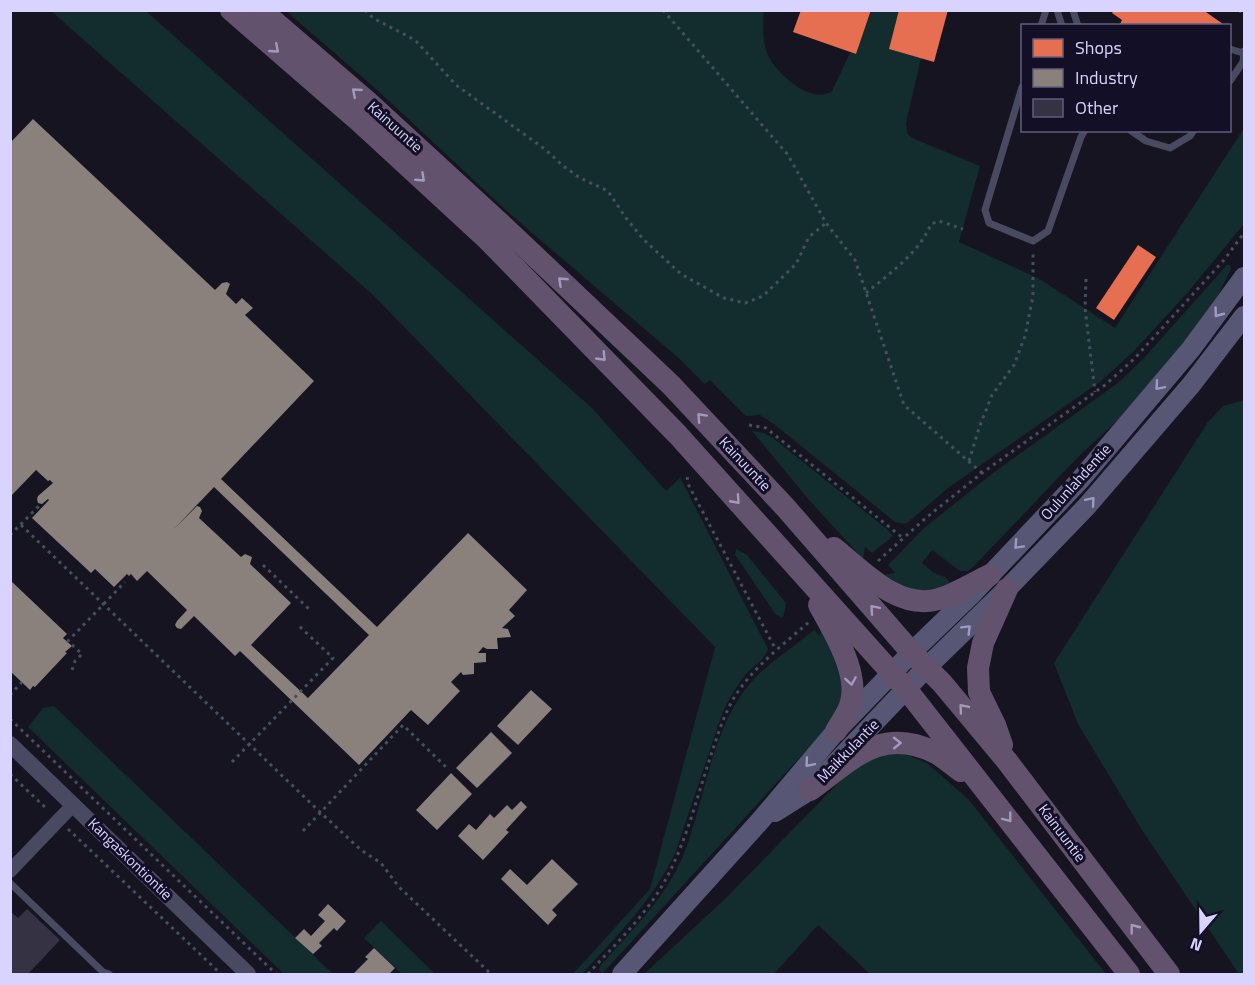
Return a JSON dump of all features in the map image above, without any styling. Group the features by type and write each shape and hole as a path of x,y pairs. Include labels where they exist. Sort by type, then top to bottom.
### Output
{"highway":[{"name":"Kainuuntie","path":"231,10 360,122 488,240 678,435 899,682 1129,975"},
{"name":"Kainuuntie","path":"261,10 384,117 663,377 786,508 919,661 942,684 1007,761 1169,975"},
{"path":"786,508 884,588 908,599 928,601 939,599 999,582"},
{"path":"801,572 847,661 852,684 851,705 836,731"},
{"path":"999,582 983,643 978,680 979,692 995,725 1007,761"},
{"path":"810,790 853,759 877,746 895,741 911,743 936,753 986,790"}],"main road":[{"name":"Oulunlahdentie","path":"999,582 1080,480 1191,349 1245,278"},
{"name":"Oulunlahdentie","path":"899,682 999,582 1088,506 1191,385 1245,316"},
{"name":"Maikkulantie","path":"622,975 760,821 836,731 899,682"},
{"name":"Maikkulantie","path":"760,821 810,790 899,682"}],"street":[{"name":"Kangaskontiontie","path":"10,744 248,975"},
{"path":"10,871 73,805"}],"lane":[{"path":"1231,80 1243,62 1244,52"},
{"path":"1021,93 985,210 989,223 1033,241 1048,231 1084,132"},
{"path":"1133,132 1146,141 1170,147 1190,136 1193,132"},
{"path":"10,883 103,972 110,975"}],"path":[{"path":"365,10 374,18 415,40 456,85 519,130 562,165 580,178 608,191 643,239 681,274 724,298 745,303 763,296 796,264 809,237 826,223"},
{"path":"663,10 788,155 826,223 855,260 904,405 982,473"},
{"path":"1239,10 1245,15"},
{"path":"866,293 926,238 931,224 939,221 963,229"},
{"path":"874,565 982,473 1095,392 1134,359 1224,260 1245,233"},
{"path":"969,461 992,395 1014,365 1025,336 1032,296 1033,241"},
{"path":"1086,279 1085,308 1095,392"},
{"path":"750,425 766,428 903,538"},
{"path":"687,477 694,497 776,650"},
{"path":"10,535 40,505"},
{"path":"21,525 321,813 361,849 381,863 399,887 491,975"},
{"path":"263,565 311,611"},
{"path":"72,670 75,661 82,654 68,641 125,582"},
{"path":"595,975 590,973 658,893 678,854 727,712 738,692 776,650 811,620"},
{"path":"232,762 333,658 298,625"},
{"path":"10,694 22,682"},
{"path":"10,719 276,975"},
{"path":"303,831 403,725 449,770"},
{"path":"10,774 221,975"}],"green space":[{"path":"51,11 146,11 592,408 666,491 680,478 768,649 762,660 743,678 723,711 676,851 667,868 634,916 582,974 573,974 650,889 715,647 373,295"},
{"path":"286,11 764,11 764,42 771,61 785,77 804,91 824,94 832,91 850,53 856,54 871,11 899,11 889,49 921,58 906,123 907,133 912,138 980,166 959,242 1038,278 1115,328 1244,128 1244,224 1189,291 1134,351 1101,381 948,488 906,524 895,522 775,425 760,415 746,416 710,380 705,384 682,361 510,214 375,88"},
{"path":"1227,265 1230,265 1231,269 1218,295 1171,360 1118,420 1078,457 974,566 968,571 960,571 932,550 922,563 950,582 948,586 930,591 907,587 883,575 895,573 888,565 924,528 993,473 1119,382 1143,359"},
{"path":"1244,400 1244,974 1239,974 1142,830 1078,724 1054,663 1208,422 1223,406"},
{"path":"752,431 764,433 773,438 893,536 872,553 865,547 863,559 809,500"},
{"path":"736,549 747,555 786,603 783,618 776,615 735,555"},
{"path":"821,626 842,677 843,694 835,714 813,743 602,974 599,969 601,965 647,914 676,872 691,834 719,740 740,697 761,672 814,630 820,636"},
{"path":"54,706 333,974 284,974 28,727 43,708"},
{"path":"893,753 905,754 927,763 969,800 1106,974 870,974 818,925 774,974 644,974 725,899 851,770 866,759"},
{"path":"381,921 435,974 402,974 364,938"}],"building: Shops":[{"path":"801,10 871,10 856,54 793,32"},
{"path":"899,10 948,10 934,62 889,49"},
{"path":"1114,10 1203,10 1223,24 1120,24 1122,20 1112,13"},
{"path":"1138,245 1156,257 1114,320 1096,308"}],"building: Industry":[{"path":"33,119 215,290 222,283 230,284 226,294 236,304 242,298 253,308 245,315 314,381 221,479 377,627 468,533 527,590 509,610 515,616 502,628 508,629 511,637 497,638 498,649 483,647 478,653 486,653 486,662 474,663 474,674 463,675 461,672 451,682 460,691 428,725 411,710 359,765 240,651 235,656 194,616 181,629 177,628 175,625 177,621 187,610 147,571 137,581 131,574 129,576 127,574 114,587 95,569 91,573 32,518 49,500 42,504 38,503 37,499 53,483 50,480 48,481 36,470 10,497 10,143","holes":["214,487 369,635 308,698 251,645 291,603 250,564 252,557 245,554 241,557 199,518 202,511 200,507 197,506 174,529"]},
{"path":"10,580 67,634 63,638 72,646 30,690 10,671"},
{"path":"531,690 552,709 518,745 497,726"},
{"path":"491,732 512,753 477,788 456,768"},
{"path":"451,773 472,794 437,830 416,810"},
{"path":"521,801 527,807 506,830 509,832 483,860 458,836 469,824 476,830 490,814 494,818 507,805 512,810"},
{"path":"552,859 578,884 552,910 557,915 548,925 501,879 510,869 527,885"},
{"path":"328,904 346,921 337,931 334,928 319,943 322,946 313,954 295,938 304,929 311,936 325,921 318,915"},
{"path":"374,948 395,968 389,974 353,974 368,959 365,957"}],"building: Other":[{"path":"27,909 60,940 28,974 10,974 10,911 18,918"}]}
